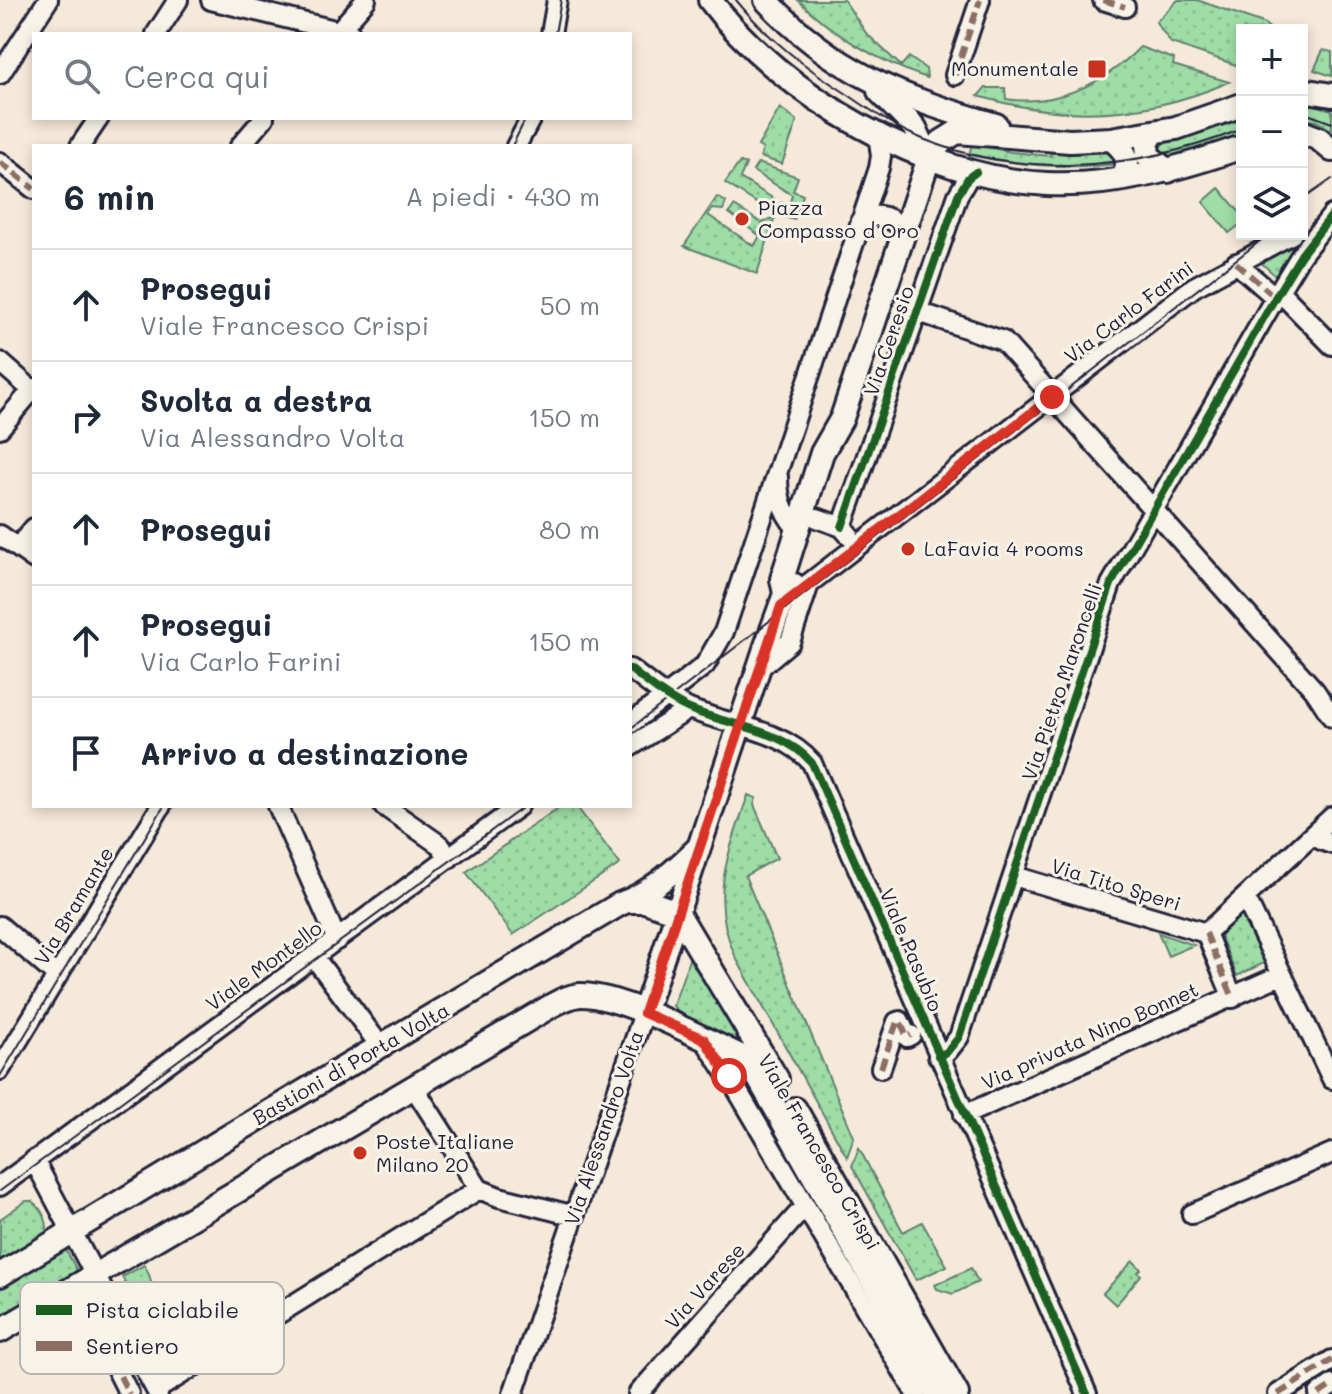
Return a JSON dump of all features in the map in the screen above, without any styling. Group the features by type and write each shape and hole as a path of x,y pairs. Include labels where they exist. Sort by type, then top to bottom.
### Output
{"main road":[{"path":"710,0 746,42 818,99 878,134 929,158 976,172 1048,184 1122,179 1168,171 1236,149"},
{"path":"766,0 808,41 867,80 908,119 924,142 929,158"},
{"path":"867,80 944,110 1036,137"},
{"path":"1308,91 1332,95"},
{"path":"929,158 941,142 957,132 1070,141 1111,139 1185,125 1236,107"},
{"path":"1153,133 1147,144 1148,156 1168,171"},
{"path":"1308,134 1332,150"},
{"path":"1111,139 1119,145 1128,160 1122,179"},
{"name":"Via Ceresio","path":"783,600 794,586 822,453 842,418 929,158"},
{"name":"Via Alessandro Volta","path":"644,1013 783,600"},
{"name":"Bastioni di Porta Volta","path":"0,1275 620,904 631,901 677,869 698,848"},
{"path":"631,901 645,901 677,912"},
{"name":"Viale Francesco Crispi","path":"677,912 834,1176 957,1394"},
{"path":"82,1282 551,1006 575,995 598,998 644,1013"},
{"name":"Viale Francesco Crispi","path":"644,1013 742,1057 756,1070 936,1394"},
{"path":"0,1331 20,1319"}],"street":[{"path":"0,74 48,0"},
{"path":"157,32 178,0"},
{"path":"211,0 338,32"},
{"path":"343,32 366,0"},
{"path":"551,32 557,0"},
{"path":"955,75 980,0"},
{"path":"1103,0 1125,7"},
{"path":"81,144 98,120"},
{"path":"242,144 262,120"},
{"path":"517,144 530,120"},
{"path":"632,722 705,665 718,647 774,490 880,163 878,134"},
{"path":"0,162 32,187"},
{"name":"Via Ceresio","path":"842,527 958,195 968,178 976,172"},
{"path":"861,220 881,215 895,221 905,231"},
{"path":"1308,226 1332,215"},
{"path":"1277,294 1301,255 1332,215"},
{"name":"Via Carlo Farini","path":"783,600 859,546 1194,287 1280,240"},
{"path":"1236,263 1277,294 1332,345"},
{"name":"Via Pietro Maroncelli","path":"938,1056 947,1052 959,1037 1111,584 1277,294"},
{"path":"916,311 1003,341 1332,707"},
{"path":"0,362 32,388"},
{"path":"0,428 32,390"},
{"path":"774,490 798,511 842,527 859,546"},
{"path":"18,547 32,530"},
{"path":"0,535 32,558"},
{"path":"759,668 790,642 809,584"},
{"path":"632,671 666,697 689,709 739,726"},
{"path":"1315,691 1332,717"},
{"path":"632,746 689,709"},
{"name":"Viale Pasubio","path":"739,726 794,745 812,763 1087,1394"},
{"name":"Via Bramante","path":"0,1070 160,808"},
{"path":"279,808 337,940"},
{"path":"387,808 440,845 449,858"},
{"name":"Viale Montello","path":"0,1186 516,808"},
{"path":"1206,933 1332,817"},
{"path":"1315,834 1332,844"},
{"name":"Via Tito Speri","path":"1014,876 1206,933"},
{"path":"1245,897 1332,1079"},
{"path":"0,926 57,976"},
{"name":"Via privata Nino Bonnet","path":"1206,933 1233,998"},
{"path":"314,957 381,1047"},
{"name":"Via privata Nino Bonnet","path":"964,1115 1281,975"},
{"name":"Via Alessandro Volta","path":"513,1394 644,1013"},
{"path":"881,1068 897,1022 900,1021 907,1037 911,1035"},
{"name":"Viale Francesco Crispi","path":"704,1039 916,1394"},
{"path":"413,1086 479,1189 575,1216"},
{"path":"1192,1214 1332,1153"},
{"path":"34,1160 99,1282"},
{"path":"284,1312 479,1189"},
{"name":"Via Varese","path":"638,1394 798,1214 806,1209"},
{"path":"1278,1394 1332,1360"},
{"path":"119,1374 129,1394"},
{"path":"148,1374 157,1392 186,1374"},
{"path":"1319,1394 1332,1385"}],"green space":[{"path":"798,0 844,0 866,33 901,66 909,57 926,69 927,78 891,64 858,46 826,25"},
{"path":"1178,0 1197,0 1264,24 1236,24 1236,65 1171,43 1156,22"},
{"path":"1140,47 1174,59 1173,65 1229,82 1167,103 1105,112 1042,110 978,96 985,88 1005,88 1006,99 1025,101 1061,96 1095,81"},
{"path":"1323,50 1332,52 1332,76 1314,70"},
{"path":"1308,103 1332,110 1332,130 1308,120"},
{"path":"780,108 797,121 782,164 760,157 763,149 758,146"},
{"path":"1236,119 1236,138 1164,160 1154,145"},
{"path":"972,144 1050,156 1051,151 1074,154 1114,151 1121,164 1044,166 1007,162 969,155"},
{"path":"740,162 746,164 740,178 774,199 766,209 725,183"},
{"path":"758,163 798,177 793,191 803,195 794,220 778,210 781,203 789,205 792,195 753,171"},
{"path":"1219,188 1236,208 1236,228 1229,233 1203,202"},
{"path":"717,197 726,202 723,210 712,209 708,215 754,246 760,236 729,213 734,206 762,223 775,217 757,274 684,246"},
{"path":"1293,240 1301,240 1279,279 1255,257"},
{"path":"748,795 756,798 754,805 777,858 745,876 854,1137 847,1157 736,958 728,936 723,915 724,876"},
{"path":"558,808 578,808 620,864 513,935 466,872"},
{"path":"1242,914 1266,962 1237,976 1220,935"},
{"path":"1158,933 1194,945 1168,956"},
{"path":"694,945 747,1045 739,1045 677,1016 673,1006"},
{"path":"859,1148 903,1232 922,1222 947,1266 916,1280 852,1166"},
{"path":"26,1201 32,1201 41,1211 46,1220 46,1234 0,1262 0,1219"},
{"path":"62,1243 79,1274 67,1282 20,1282 20,1312 0,1325 0,1283"},
{"path":"1133,1261 1141,1269 1138,1272 1141,1275 1116,1305 1103,1293"},
{"path":"144,1265 151,1282 125,1282 122,1277"},
{"path":"971,1268 978,1282 953,1294 937,1289 935,1285"}],"tram line":[{"path":"555,32 561,0"},
{"path":"736,0 774,40 816,73 893,124 949,148 991,159 1076,165 1160,154 1236,131"},
{"path":"1308,114 1332,123"},
{"path":"513,144 525,120"},
{"path":"1308,196 1332,179"},
{"path":"632,727 1261,240"},
{"path":"0,1076 163,808"},
{"path":"0,1191 522,808"}],"marked path":[{"path":"955,75 980,0"},
{"path":"1103,0 1125,7"},
{"path":"0,162 32,187"},
{"path":"1236,263 1275,297"},
{"path":"1206,933 1233,998"},
{"path":"881,1068 897,1022 900,1021 907,1037 911,1035"},
{"path":"1278,1394 1332,1360"},
{"path":"119,1374 129,1394"},
{"path":"1319,1394 1332,1385"}],"cycle path":[{"path":"842,527 958,195 968,178 976,172"},
{"path":"938,1056 947,1052 959,1037 1111,584 1279,291 1301,255 1332,215"},
{"path":"632,671 679,704 786,742 812,763 1087,1394"}],"place":[{"name":"Monumentale","path":"1097,69"},
{"name":"Piazza Compasso d’Oro","path":"742,219"},
{"name":"LaFavia 4 rooms","path":"908,549"},
{"name":"Poste Italiane Milano 20","path":"360,1153"}],"route":[{"path":"729,1076 704,1039 644,1013 781,606 1052,397"}]}
